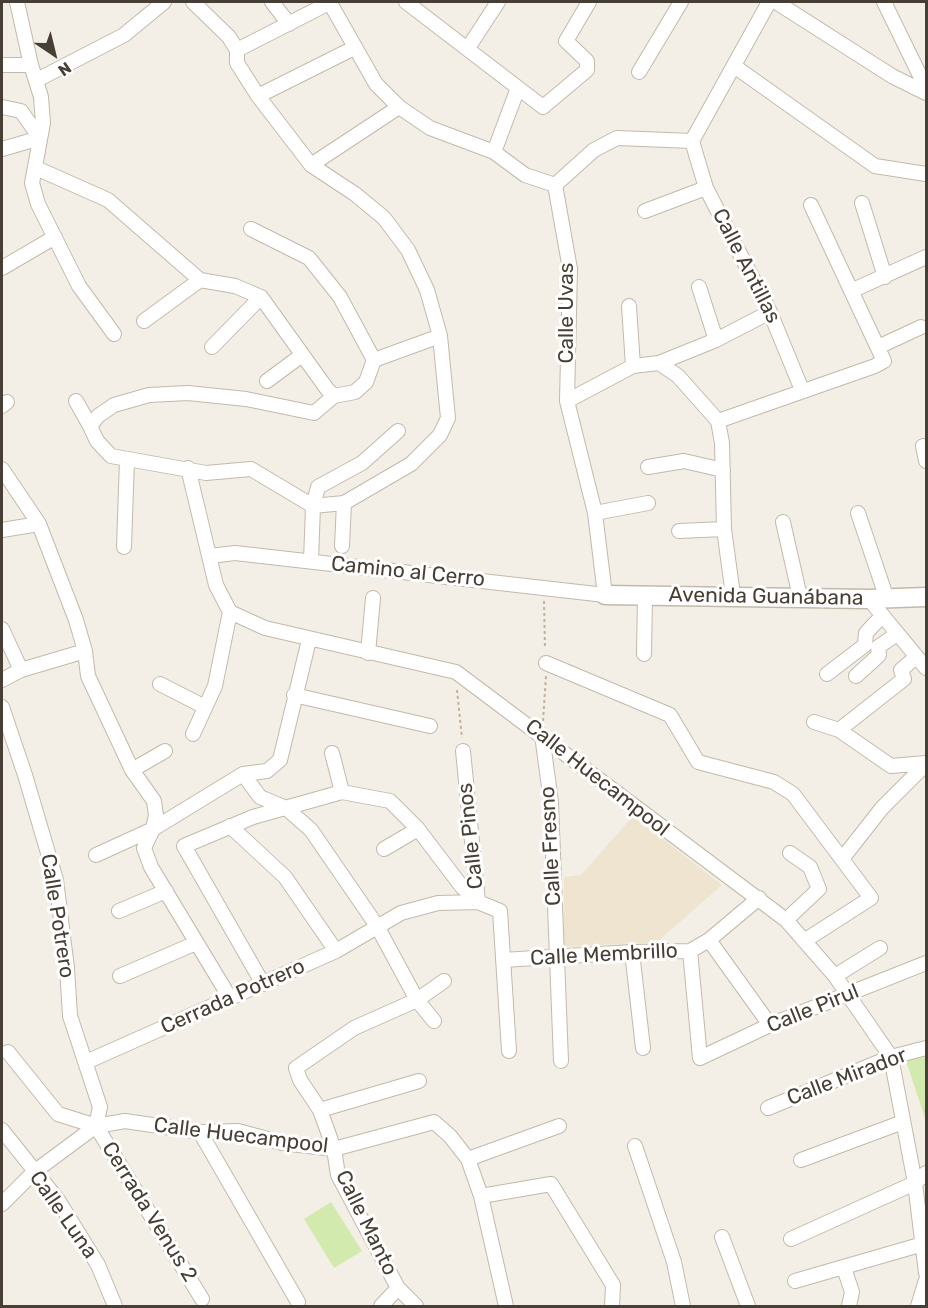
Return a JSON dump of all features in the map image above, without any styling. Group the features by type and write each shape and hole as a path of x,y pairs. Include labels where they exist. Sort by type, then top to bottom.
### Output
{"street":[{"path":"17,2 31,65 41,97 43,123 33,183 38,204 79,286 114,334"},
{"path":"37,80 124,35 164,2"},
{"path":"76,401 97,441 111,456 206,473 251,469 313,506 344,503 411,464 440,435 448,418 440,336 427,290 408,250 390,226 355,194 311,165 258,96 237,63 237,50 230,37 193,2"},
{"path":"272,2 289,24"},
{"path":"237,50 330,2 376,84 399,107 430,128 494,152 525,175 555,185 594,150 617,138 692,141 769,2"},
{"path":"406,2 543,107 587,70 586,61 566,42 589,2"},
{"path":"468,48 498,2"},
{"path":"639,72 681,2"},
{"path":"776,2 892,76 927,93"},
{"path":"884,2 927,88"},
{"path":"258,96 354,48"},
{"path":"2,65 31,65"},
{"path":"734,66 875,166 927,174"},
{"path":"494,152 518,88"},
{"path":"2,107 21,111 40,138"},
{"path":"311,165 399,107"},
{"path":"2,149 40,138"},
{"name":"Calle Antillas","path":"692,141 706,188 770,312 802,390"},
{"path":"36,168 108,200 200,280 235,286 261,297 334,396"},
{"name":"Calle Uvas","path":"555,185 570,269 567,401 595,513 605,595"},
{"path":"645,211 706,188"},
{"path":"862,203 885,277"},
{"path":"718,421 884,361 811,205"},
{"path":"90,426 98,416 114,405 149,395 188,393 246,399 314,413 334,396 355,392 366,382 374,360 340,297 309,258 250,229"},
{"path":"2,268 56,237"},
{"path":"851,291 927,257"},
{"path":"144,321 200,280"},
{"path":"699,287 716,340"},
{"path":"212,347 261,297"},
{"path":"630,306 633,366"},
{"path":"567,401 633,366 658,363 716,340 770,312"},
{"path":"878,347 921,327"},
{"path":"374,360 440,336"},
{"path":"267,381 302,355"},
{"path":"658,363 678,376 718,421 723,470 724,528 733,595"},
{"path":"311,561 313,506 318,487 362,463 398,430"},
{"path":"923,446 927,461"},
{"path":"124,547 127,459"},
{"path":"648,467 684,461 723,470"},
{"path":"188,468 216,585 231,612 215,686 193,734"},
{"path":"2,469 39,524 85,651 88,676 132,770 154,801 156,815 153,830 144,848 166,891 230,998"},
{"path":"342,546 344,503"},
{"path":"595,513 648,504"},
{"path":"858,513 879,605 897,634 927,668"},
{"path":"783,522 800,597"},
{"path":"2,530 39,524"},
{"path":"679,531 724,528"},
{"name":"Camino al Cerro","path":"210,556 234,553 605,595"},
{"name":"Avenida Guanábana","path":"605,595 800,597 879,605 927,597"},
{"path":"644,654 645,596"},
{"path":"368,653 373,598"},
{"path":"827,674 865,645 866,633 879,605"},
{"name":"Calle Huecampool","path":"231,612 265,628 309,640 456,672 786,920 835,976 891,1057"},
{"path":"2,629 21,670"},
{"path":"856,676 879,655 878,647 897,634"},
{"path":"96,855 153,830 243,774 267,771 280,760 309,640"},
{"path":"2,680 21,670 85,651"},
{"path":"839,730 904,678 901,670 916,657"},
{"path":"546,663 670,715 698,762 774,782 793,794 871,898 804,941"},
{"path":"160,684 205,707"},
{"path":"294,695 430,726"},
{"name":"Calle Potrero","path":"2,707 56,880 67,968 70,1016 100,1107 96,1126"},
{"path":"814,722 839,730 891,766 927,764"},
{"name":"Calle Fresno","path":"542,735 550,802 561,1061"},
{"path":"132,770 165,751"},
{"name":"Calle Pinos","path":"463,751 478,902 500,911 509,1051"},
{"path":"332,753 342,792"},
{"path":"842,859 882,808 927,764"},
{"path":"243,774 260,797 286,808 311,830 377,926 417,1000 434,1021"},
{"path":"263,984 184,846 230,826 342,792 390,801 418,829 462,887 478,902"},
{"path":"230,826 285,877 336,951"},
{"path":"384,849 418,829"},
{"path":"786,920 819,888 810,867 790,853"},
{"path":"119,911 166,891"},
{"name":"Calle Membrillo","path":"503,960 690,951 709,940 759,898"},
{"name":"Cerrada Potrero","path":"86,1062 336,951 401,913 438,903 478,902"},
{"path":"709,940 770,1025"},
{"path":"120,976 196,943"},
{"path":"835,976 880,948"},
{"name":"Calle Pirul","path":"690,951 700,1058 770,1025 927,963"},
{"path":"632,952 643,1048"},
{"path":"417,1000 444,981"},
{"name":"Calle Manto","path":"416,1306 398,1288 338,1175 334,1149 320,1110 300,1080 296,1068 354,1028 417,1000"},
{"name":"Calle Mirador","path":"768,1108 891,1057 927,1048"},
{"path":"8,1052 58,1114 96,1126"},
{"path":"891,1057 903,1122 923,1181 923,1244 927,1273"},
{"path":"320,1110 419,1081"},
{"name":"Calle Huecampool","path":"2,1204 34,1172 96,1126 125,1121 200,1132 238,1131 282,1143 334,1149 434,1122 450,1136 468,1159"},
{"path":"801,1160 903,1122"},
{"name":"Cerrada Venus 2","path":"96,1126 202,1299"},
{"path":"506,1306 481,1196 468,1159 559,1126"},
{"name":"Calle Luna","path":"2,1130 58,1200 98,1265 115,1306"},
{"path":"200,1132 298,1302"},
{"path":"635,1146 674,1262 683,1306"},
{"path":"791,1239 923,1181"},
{"path":"481,1196 551,1184 612,1285 612,1306"},
{"path":"722,1237 747,1306"},
{"path":"795,1281 923,1244"},
{"path":"844,1268 852,1292 849,1306"},
{"path":"918,1306 927,1280"},
{"path":"381,1306 398,1288"}],"path":[{"path":"456,672 463,751"}],"shaded area":[{"path":"633,816 722,885 657,942 564,947 564,877 581,875"}],"green space":[{"path":"926,1051 926,1118 925,1118 905,1058"},
{"path":"331,1202 362,1251 334,1268 304,1219"}]}
